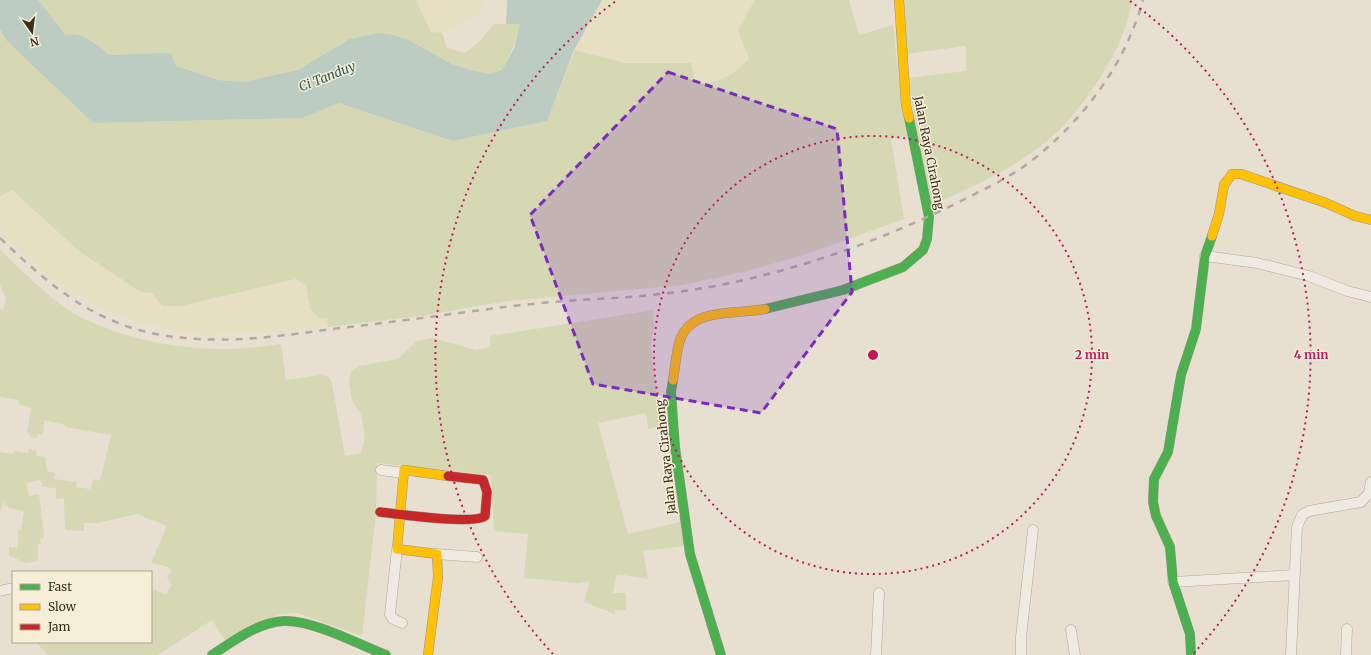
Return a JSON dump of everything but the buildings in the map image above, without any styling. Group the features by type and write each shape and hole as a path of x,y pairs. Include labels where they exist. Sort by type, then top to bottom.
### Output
{"street":[{"name":"Jalan Raya Cirahong","path":"721,655 690,554 675,447 671,392 679,342 686,330 695,321 705,316 791,304 843,290 902,267 923,250 927,239 929,217 906,105 899,0"},
{"path":"1191,655 1190,634 1173,582 1170,547 1156,516 1153,502 1154,479 1168,452 1181,375 1196,329 1205,256 1219,214 1224,185 1229,176 1232,174 1241,174 1326,203 1355,216 1371,220"},
{"path":"1205,256 1257,263 1309,276 1347,291 1371,297"},
{"path":"380,512 481,519 485,516 487,492 483,480 418,471 404,470 403,473 381,470"},
{"path":"402,623 393,618 390,614 403,473"},
{"path":"1291,655 1297,527 1302,515 1309,511 1361,502 1369,492 1371,482"},
{"path":"1021,655 1021,637 1033,530"},
{"path":"397,549 477,557"},
{"path":"428,655 438,577 437,554"},
{"path":"1173,582 1294,575"},
{"path":"0,591 12,588"},
{"path":"876,655 879,593"},
{"path":"212,655 260,628 284,621 294,622 325,631 386,655"},
{"path":"1346,655 1347,629"},
{"path":"1071,630 1075,655"}],"highlighted area":[{"path":"668,72 837,129 852,292 761,413 593,384 530,215"}],"shaded area":[{"path":"416,0 489,0 478,15 442,33 431,32"},
{"path":"602,0 755,0 738,30 749,59 738,70 722,80 696,85 691,63 624,63 575,50"},
{"path":"11,190 79,251 141,292 152,293 162,306 181,306 295,279 306,285 310,309 327,318 328,327 267,333 206,335 174,331 139,322 98,307 71,293 34,265 0,233 0,196"}],"green space":[{"path":"38,0 416,0 431,32 442,33 447,48 465,53 478,43 494,24 520,24 513,48 502,70 489,74 452,64 409,40 324,56 298,70 243,82 218,80 176,66 130,54 109,55 92,40 66,35"},
{"path":"755,0 849,0 859,35 893,25 901,100 907,136 891,139 904,219 810,253 744,272 683,285 508,301 426,315 328,327 327,318 320,319 310,309 306,285 295,279 181,306 162,306 152,293 141,292 79,251 12,190 0,196 0,29 6,40 93,123 302,118 339,103 453,141 547,121 575,50 625,63 691,63 696,85 725,78 731,75 749,59 738,30"},
{"path":"902,0 1132,0 1125,29 1113,56 1087,97 1063,126 1043,145 1012,165 979,183 929,206 908,78 966,71 966,46 905,54"},
{"path":"0,250 57,302 77,315 112,330 169,345 208,349 234,349 281,344 286,380 321,375 329,377 332,383 345,456 361,453 365,436 361,414 352,401 349,382 351,372 359,366 398,359 417,341 433,338 476,350 491,347 490,336 653,310 654,328 651,348 661,426 648,429 646,413 598,423 628,534 680,522 684,546 643,551 648,579 617,574 613,593 626,593 626,610 615,610 615,614 584,602 590,581 578,583 524,578 528,534 494,531 491,475 377,463 376,512 362,636 297,613 279,614 225,640 212,620 158,655 48,655 37,643 152,643 152,588 166,595 172,584 167,577 172,570 165,566 151,563 167,526 137,514 97,523 84,523 84,531 65,530 64,498 56,499 56,488 43,487 41,480 26,483 29,496 39,494 44,537 40,539 41,544 38,544 38,561 25,563 9,555 9,547 18,548 18,530 21,530 24,511 9,508 3,502 0,513 0,452 14,454 15,451 28,453 29,449 37,451 36,456 45,457 47,471 55,473 54,479 77,482 76,487 90,489 94,479 100,481 111,435 65,427 65,425 44,420 43,435 37,434 37,438 31,437 27,432 31,408 18,404 19,400 0,397 0,308 3,310 6,298 0,285"}],"water":[{"name":"Ci Tanduy","path":"0,0 38,0 66,35 79,35 85,37 109,55 171,53 176,66 218,80 243,82 298,70 350,39 379,33 409,40 452,64 489,74 502,70 514,49 520,24 506,24 507,0 602,0 574,50 547,121 453,141 339,103 302,118 93,123 6,40 0,29"}],"railway":[{"path":"0,238 47,280 64,293 99,314 118,323 139,330 163,335 211,340 260,338 516,306 629,297 699,289 775,272 850,249 886,235 957,203 1017,171 1054,142 1071,125 1102,87 1126,45 1136,23 1143,0"}],"traffic: fast":[{"path":"765,309 843,290 903,267 923,250 927,239 929,217 909,118"},
{"path":"1191,655 1190,634 1173,582 1170,547 1156,516 1153,502 1154,479 1168,452 1181,375 1196,329 1205,256 1212,236"},
{"path":"673,380 671,392 675,447 690,554 721,655"},
{"path":"212,655 255,629 274,622 284,621 308,624 322,628 386,655"}],"traffic: slow":[{"path":"899,0 906,105 909,118"},
{"path":"1212,236 1219,214 1224,185 1232,174 1241,174 1326,203 1355,216 1371,220"},
{"path":"673,380 679,343 684,331 693,323 715,314 765,309"},
{"path":"428,655 438,577 437,554 397,549 404,470 448,476"}],"traffic: jam":[{"path":"380,512 418,517 451,519 478,518 485,516 487,492 483,480 448,476"}]}
